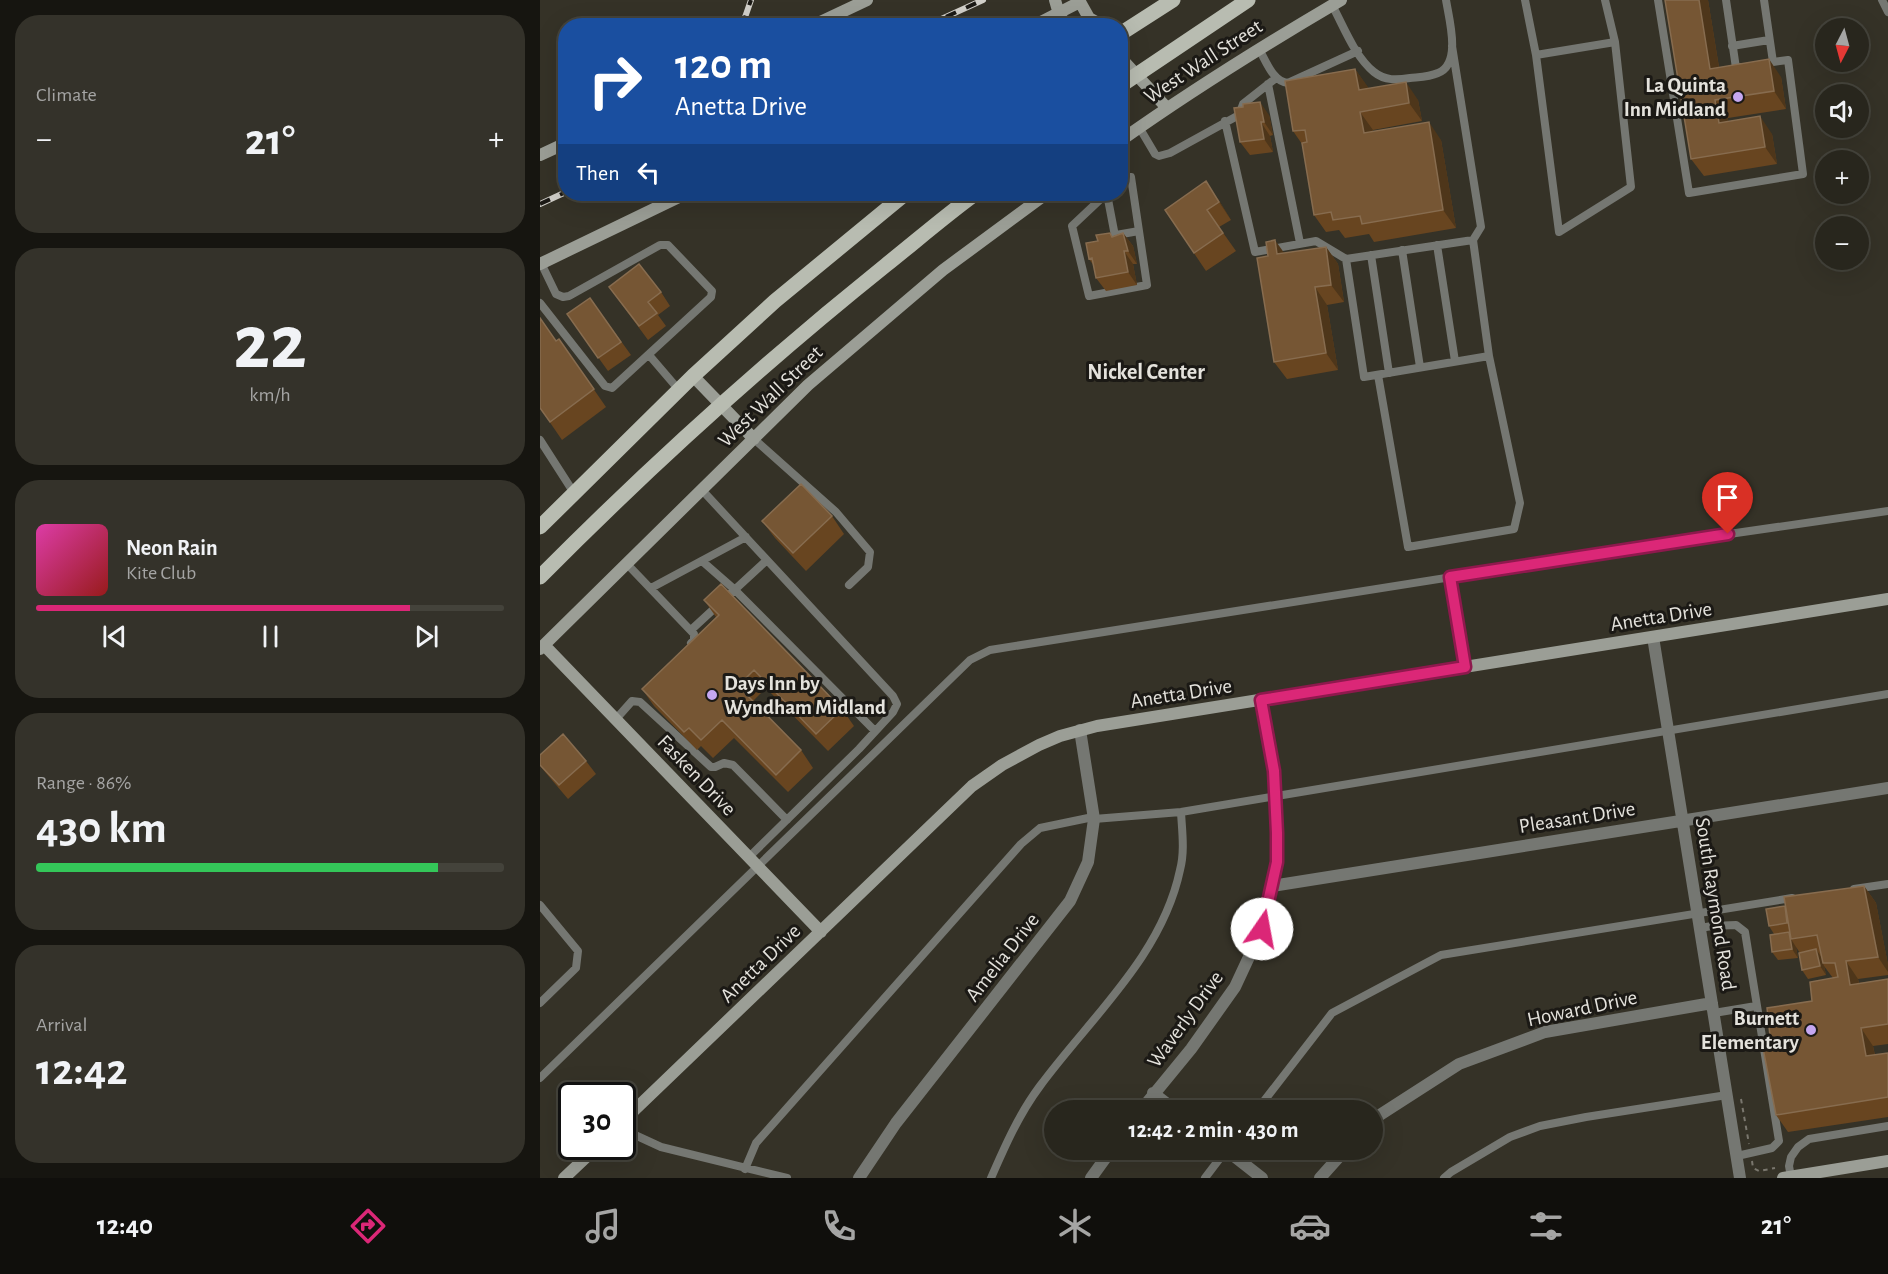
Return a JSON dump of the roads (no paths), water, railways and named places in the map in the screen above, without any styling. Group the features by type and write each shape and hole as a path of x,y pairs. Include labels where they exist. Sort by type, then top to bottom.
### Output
{"main road":[{"path":"1128,29 1173,0"},
{"name":"West Wall Street","path":"1128,80 1248,0"},
{"path":"540,527 678,390 775,301 896,201"},
{"name":"West Wall Street","path":"540,577 599,517 720,404 821,317 966,201"}],"street":[{"path":"829,18 867,0"},
{"path":"1055,0 1057,18"},
{"path":"1059,18 1079,1 1089,18"},
{"name":"West Wall Street","path":"1128,135 1259,49 1337,3"},
{"path":"1128,66 1167,108"},
{"path":"540,155 558,147"},
{"path":"540,263 670,201"},
{"name":"West Wall Street","path":"542,647 808,385 943,270 1037,201"},
{"path":"693,376 754,439"},
{"name":"Anetta Drive","path":"636,1109 972,786 1024,752 1060,736 1080,730 1261,700 1888,599"},
{"name":"South Raymond Road","path":"1653,637 1740,1178"},
{"name":"Fasken Drive","path":"542,647 616,719 821,932"},
{"name":"Waverly Drive","path":"1148,1100 1191,1049 1235,987 1262,929 1277,862 1274,771 1261,700"},
{"name":"Amelia Drive","path":"859,1178 896,1123 1070,901 1088,862 1093,818 1080,730"},
{"name":"Pleasant Drive","path":"1272,886 1888,788"},
{"name":"Howard Drive","path":"1383,1113 1459,1064 1545,1032 1713,1008"},
{"path":"1153,1093 1162,1100"},
{"path":"564,1178 583,1160"},
{"path":"1091,1178 1104,1160"},
{"path":"1240,1160 1262,1178"},
{"path":"1320,1178 1336,1160"},
{"path":"1787,1177 1888,1161"}],"lane":[{"path":"1378,375 1408,547 1514,529 1520,503 1489,356 1473,240 1481,227 1446,0"},
{"path":"1525,0 1536,55 1559,232 1631,187 1615,42 1605,0"},
{"path":"1658,0 1689,193 1803,174 1788,60 1764,64"},
{"path":"1726,0 1736,68 1754,65"},
{"path":"1764,0 1773,62"},
{"path":"1882,0 1888,12"},
{"path":"1337,3 1358,51 1374,72 1385,78 1397,80 1440,73 1448,65 1452,46"},
{"path":"1732,46 1769,40"},
{"path":"1536,55 1615,42"},
{"path":"1259,49 1276,78 1283,83 1288,83 1358,51"},
{"path":"1139,127 1155,154 1159,156 1170,153 1239,115 1243,104 1276,78"},
{"path":"1268,84 1300,243"},
{"path":"1225,122 1255,252 1316,240 1346,259 1473,240"},
{"path":"1099,201 1072,226 1089,296 1147,285 1131,177 1128,179"},
{"path":"1107,201 1114,236"},
{"path":"1096,242 1139,231"},
{"path":"540,263 556,294 562,297 569,296 660,245 668,245 712,291 711,297 612,388 605,386 540,303"},
{"path":"1077,248 1087,245"},
{"path":"1437,245 1455,361"},
{"path":"1402,250 1420,368"},
{"path":"1371,255 1389,373"},
{"path":"1346,259 1364,377 1489,356"},
{"path":"649,354 678,390"},
{"path":"754,439 836,512 870,552 867,567 849,585"},
{"path":"540,440 574,493"},
{"path":"702,490 893,696 897,704 893,712 875,731 787,820 753,862"},
{"path":"540,1078 753,862 970,660 990,650 1888,511"},
{"path":"651,588 746,537"},
{"path":"691,630 766,560"},
{"path":"702,561 734,589 875,731"},
{"path":"627,564 696,636 687,647"},
{"path":"1450,577 1465,667"},
{"path":"616,719 632,701 636,701 643,693"},
{"path":"745,1169 756,1143 1021,844 1040,828 1093,818 1181,812 1888,694"},
{"path":"636,701 640,702 711,767 716,768 724,763 733,765 787,820"},
{"path":"991,1178 1014,1127 1040,1086 1132,972 1156,932 1173,896 1180,870 1183,845 1181,812"},
{"path":"1846,890 1888,884"},
{"path":"1265,1100 1332,1013 1441,955 1800,897"},
{"path":"540,905 578,951 576,968 540,1003"},
{"path":"1700,928 1736,925 1744,932 1779,1142 1772,1148 1737,1156"},
{"path":"1713,1008 1756,1006"},
{"path":"1444,1178 1450,1172 1510,1137 1540,1126 1727,1095"},
{"path":"1787,1177 1791,1157 1797,1148 1809,1139 1888,1126"},
{"path":"636,1135 661,1147 787,1178"},
{"path":"1205,1178 1218,1160"}],"railway":[{"path":"745,18 751,0"},
{"path":"944,18 983,0"},
{"path":"540,204 558,196"}],"place":[{"name":"La Quinta Inn Midland","path":"1738,97"},
{"name":"Days Inn by Wyndham Midland","path":"712,695"},
{"name":"Burnett Elementary","path":"1811,1030"}],"district":[{"name":"Nickel Center","path":"1146,371"}]}
